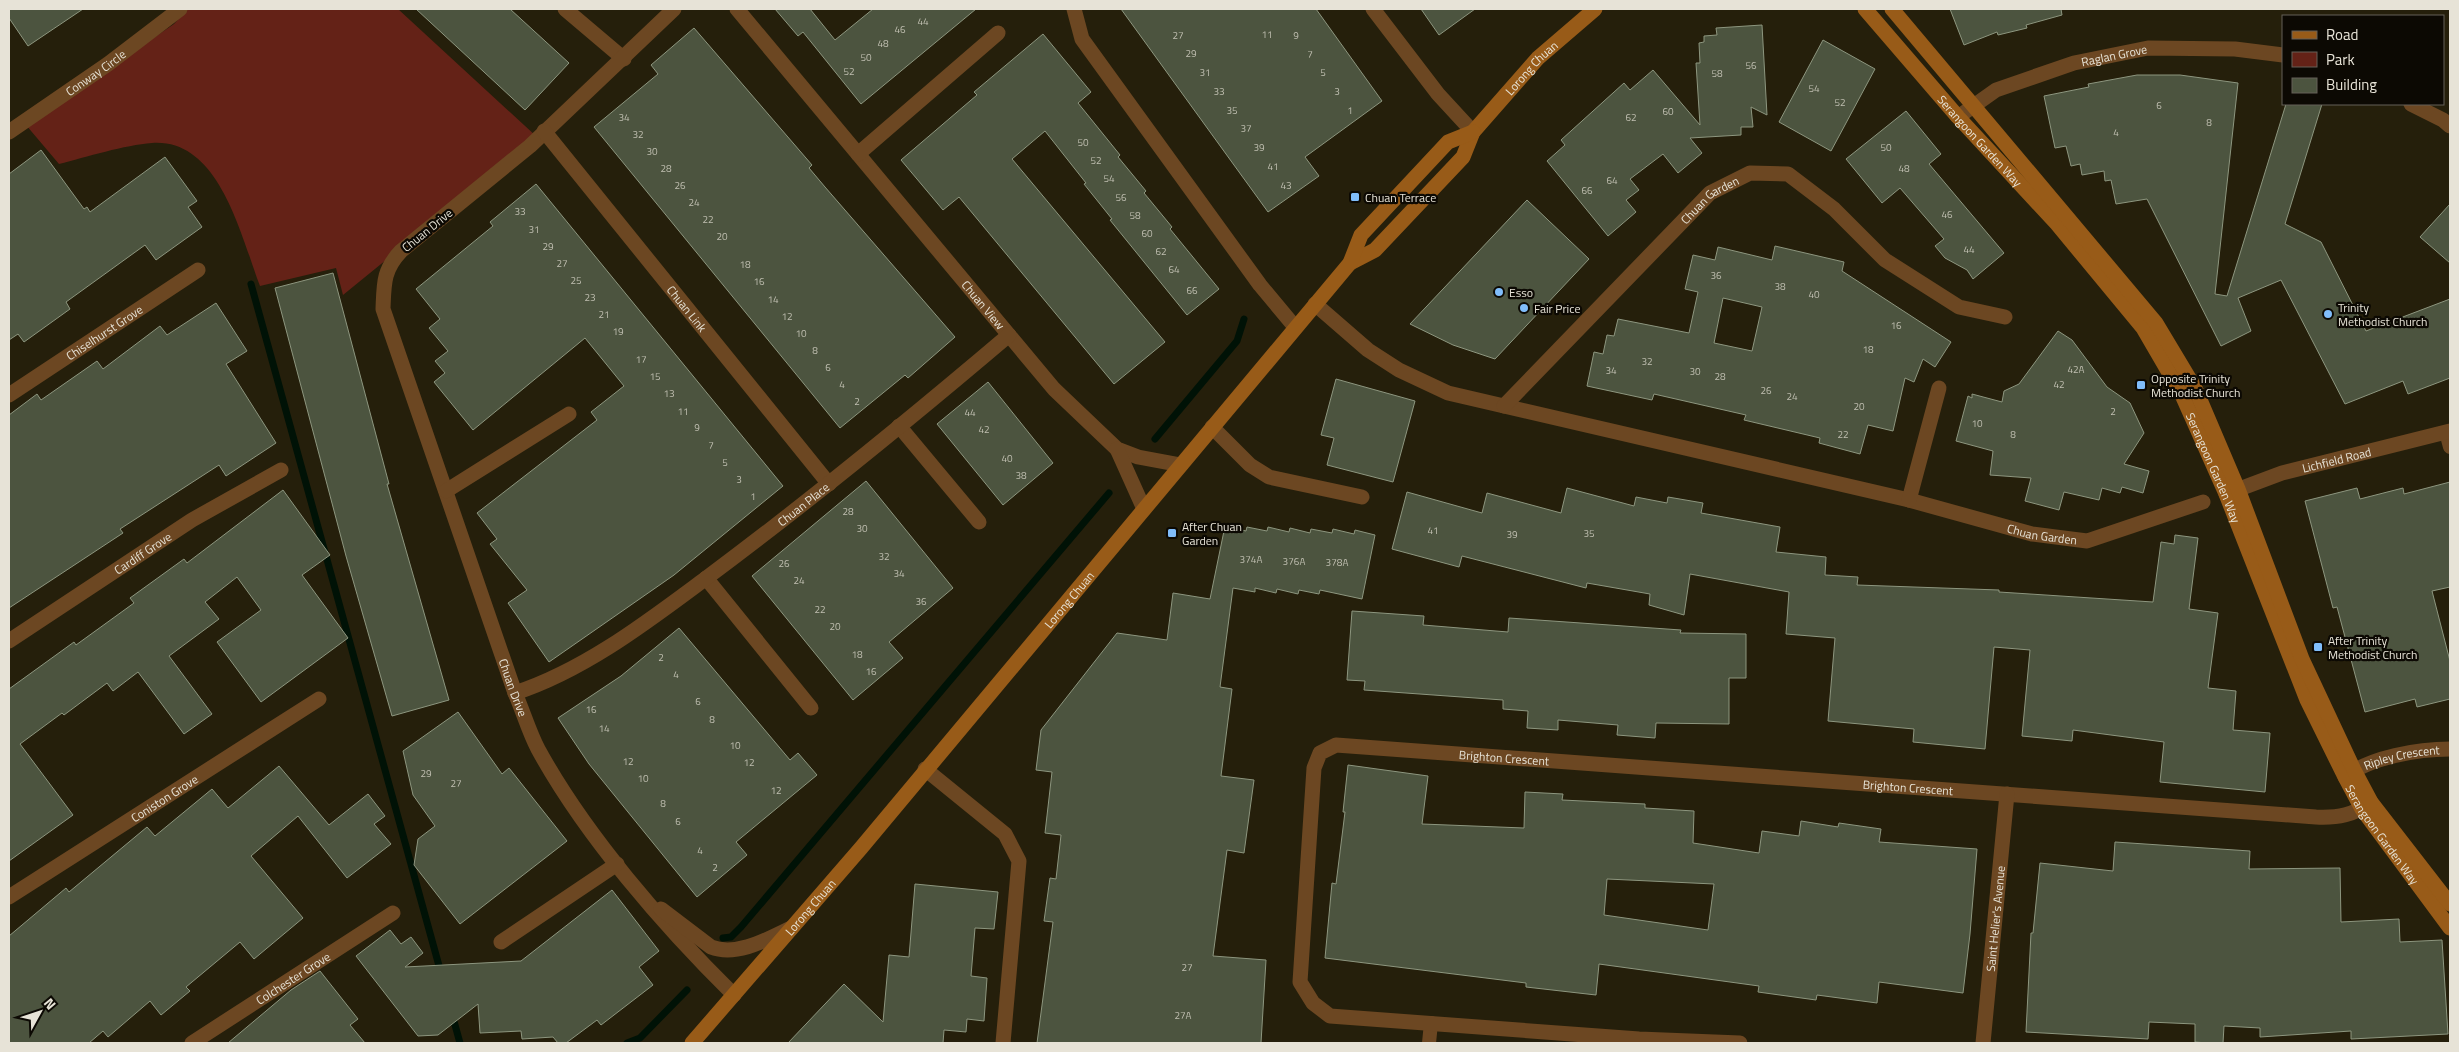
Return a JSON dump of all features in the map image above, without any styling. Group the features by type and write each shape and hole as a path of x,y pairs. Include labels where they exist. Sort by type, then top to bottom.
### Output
{"street":[{"name":"Conway Circle","path":"9,132 108,64 180,9"},
{"path":"564,9 624,59"},
{"name":"Chuan Drive","path":"674,9 624,59 530,146 401,251 392,261 384,278 383,309 515,693 538,748 584,819 617,864 672,931 734,995"},
{"name":"Chuan View","path":"737,9 1054,389 1117,450 1144,509"},
{"path":"1074,9 1082,38 1260,285 1295,326"},
{"path":"1373,9 1438,94 1473,132"},
{"name":"Serangoon Garden Way","path":"1865,9 1958,118 2057,224 2143,328 2182,395 2232,492"},
{"name":"Serangoon Garden Way","path":"1892,9 2156,323 2195,388 2307,700 2367,805 2450,928"},
{"name":"Lorong Chuan","path":"692,1043 792,928 1314,304 1350,264 1375,250 1463,157 1473,132 1538,58 1590,10"},
{"path":"858,154 998,33"},
{"name":"Raglan Grove","path":"1958,118 1973,105 1996,90 2074,63 2148,48 2234,49 2282,55"},
{"path":"2413,105 2443,120 2450,126"},
{"name":"Chuan Link","path":"544,131 829,484"},
{"name":"Lorong Chuan","path":"1350,264 1361,235 1448,142 1473,132"},
{"name":"Chuan Garden","path":"1504,406 1710,193 1750,172 1788,174 1834,209 1885,260 1959,307 2005,317"},
{"name":"Chiselhurst Grove","path":"9,394 198,270"},
{"name":"Chuan Garden","path":"1314,304 1368,350 1399,370 1448,393 1909,500 2032,534 2087,541 2203,502"},
{"name":"Chuan Place","path":"515,693 571,669 646,624 772,530 1009,335"},
{"path":"1909,500 1940,388"},
{"path":"446,491 569,414"},
{"path":"899,426 979,522"},
{"path":"1212,427 1250,465 1270,477 1362,497"},
{"name":"Lichfield Road","path":"2232,492 2282,473 2449,437"},
{"name":"Chuan View","path":"1117,450 1138,457 1181,465"},
{"name":"Cardiff Grove","path":"9,641 192,520 281,470"},
{"path":"706,578 811,708"},
{"name":"Coniston Grove","path":"9,897 319,699"},
{"name":"Brighton Crescent","path":"1740,1043 1639,1041 1330,1016 1313,1003 1300,982 1314,768 1320,753 1336,745 2336,818 2367,805"},
{"name":"Ripley Crescent","path":"2349,773 2370,764 2427,749 2450,749"},
{"path":"925,769 1005,834 1019,861 1003,1043"},
{"name":"Saint Helier's Avenue","path":"1983,1043 2006,794"},
{"name":"Serangoon Garden Way","path":"2367,805 2450,904"},
{"path":"501,942 617,864"},
{"path":"650,904 664,910 693,934 720,951 752,946 792,928"},
{"name":"Colchester Grove","path":"192,1043 393,913"}],"lane":[{"path":"1429,1043 1431,1023"}],"green space":[{"path":"188,9 398,9 537,137 343,295 336,268 260,286 245,242 224,194 211,173 195,156 175,146 152,143 118,149 59,164 26,125 174,24"}],"building":[{"path":"9,9 83,9 28,46 9,18"},
{"path":"416,9 510,9 569,63 525,110"},
{"path":"775,9 810,9 835,40 873,9 976,9 861,104 803,32 798,36"},
{"path":"1121,9 1316,9 1382,101 1305,157 1319,176 1268,212"},
{"path":"1421,9 1475,9 1439,35"},
{"path":"1950,9 2061,9 2062,15 2026,25 2027,28 1998,35 1997,32 1964,45"},
{"path":"1762,25 1767,115 1751,107 1753,127 1741,127 1741,135 1690,138 1702,153 1678,173 1663,154 1630,179 1639,190 1626,200 1636,212 1608,236 1547,161 1565,145 1561,140 1624,83 1630,90 1653,70 1700,125 1696,63 1700,63 1699,43 1704,42 1704,36 1717,35 1716,28"},
{"path":"694,28 812,165 809,168 825,187 955,337 908,378 905,375 840,428 594,127 658,74 651,65"},
{"path":"1043,34 1091,92 1078,103 1120,155 1118,157 1146,191 1144,193 1172,227 1170,229 1219,289 1187,315 1110,220 1112,219 1084,184 1086,183 1045,131 1012,159 1165,342 1114,384 959,197 943,210 901,160 977,95 974,92"},
{"path":"1823,40 1875,69 1831,151 1779,122"},
{"path":"2137,75 2180,75 2238,83 2215,294 2227,296 2286,105 2322,105 2285,224 2321,242 2366,331 2450,299 2450,378 2408,394 2403,381 2345,404 2281,280 2238,298 2251,331 2221,346 2147,199 2116,204 2111,180 2105,181 2104,171 2082,175 2080,164 2071,166 2066,146 2055,148 2044,96 2089,87 2088,84"},
{"path":"1906,111 1941,154 1929,164 2004,253 1973,279 1967,270 1945,258 1935,246 1944,239 1900,188 1882,203 1846,159"},
{"path":"41,150 84,209 87,207 90,212 165,157 197,201 188,207 202,227 156,260 145,245 66,302 70,309 24,342 18,334 9,340 9,174"},
{"path":"536,184 783,486 674,575 549,662 508,603 527,590 490,544 497,539 477,513 597,420 591,412 624,386 585,338 473,430 434,382 445,373 435,361 448,351 429,328 440,319 416,289 493,226 490,222"},
{"name":"Esso","path":"1527,200 1589,259 1495,359 1453,345 1410,324"},
{"path":"2450,204 2450,263 2420,237"},
{"path":"1775,246 1844,262 1842,271 1951,342 1935,367 1923,359 1914,382 1905,378 1893,431 1868,425 1860,454 1819,443 1820,438 1744,420 1746,415 1654,394 1652,400 1587,386 1594,352 1603,354 1607,335 1614,336 1618,319 1689,333 1698,292 1685,289 1693,255 1715,260 1718,247 1772,260","holes":["1723,298 1762,307 1752,351 1714,343"]},
{"path":"333,273 389,484 387,484 449,700 392,716 346,556 275,288"},
{"path":"216,303 247,351 226,364 276,443 226,476 219,465 120,529 123,533 9,608 9,415 37,394 41,400 97,361 103,369 160,326 167,335"},
{"path":"2058,331 2072,340 2107,387 2130,403 2144,433 2124,464 2149,471 2143,493 2122,487 2120,493 2102,488 2099,500 2064,492 2059,510 2025,501 2031,478 1990,475 1993,451 1956,441 1968,396 1972,398 1972,394 2002,402 2004,391 2019,384"},
{"path":"1336,379 1415,401 1393,482 1327,465 1334,438 1321,435"},
{"path":"988,382 1053,463 1003,505 937,424"},
{"path":"866,481 953,588 889,642 903,658 853,700 752,576"},
{"path":"2450,482 2450,587 2432,591 2450,661 2450,699 2417,707 2415,699 2365,712 2337,607 2333,608 2305,501 2357,488 2360,499 2403,488 2404,494"},
{"path":"1567,488 1634,506 1636,497 1667,503 1668,497 1703,503 1701,513 1780,527 1776,552 1826,557 1825,575 1858,577 1857,585 1999,590 1999,592 2153,602 2161,542 2174,544 2175,535 2198,538 2189,609 2218,613 2208,688 2236,691 2233,730 2270,733 2265,792 2160,782 2164,742 2073,730 2072,741 2022,736 2030,650 1994,647 1985,749 1913,742 1914,729 1828,721 1835,638 1786,634 1789,592 1690,574 1684,615 1649,605 1650,594 1587,583 1586,588 1462,556 1459,567 1392,549 1407,492 1482,513 1487,493 1561,513"},
{"path":"283,490 330,555 302,575 348,638 261,702 217,642 261,610 237,577 205,602 219,619 169,656 212,714 184,734 138,672 113,691 107,683 64,715 62,713 20,744 73,815 9,861 9,689 74,642 76,645 134,603 130,598 184,559 187,563"},
{"path":"1225,526 1246,531 1247,527 1267,531 1268,527 1289,532 1290,528 1310,533 1311,529 1332,533 1333,529 1354,534 1355,530 1375,535 1362,599 1320,590 1319,594 1299,590 1298,594 1277,589 1276,593 1255,588 1255,592 1233,588 1220,687 1232,689 1221,776 1254,780 1244,853 1227,850 1213,956 1266,960 1261,1043 1037,1043 1053,922 1044,921 1050,878 1056,879 1061,835 1045,833 1052,772 1036,770 1041,730 1117,633 1167,640 1173,593 1210,599"},
{"path":"1352,611 1424,616 1423,625 1508,632 1509,618 1681,630 1680,633 1746,634 1746,678 1729,678 1729,724 1656,723 1655,738 1617,735 1618,725 1558,720 1558,730 1527,728 1528,711 1503,709 1503,700 1364,690 1365,681 1347,680"},
{"path":"679,628 790,760 798,753 817,775 736,842 747,855 697,897 589,764 558,718 621,676"},
{"path":"458,712 502,774 509,768 567,841 460,924 414,865 418,839 435,826 413,795 403,751"},
{"path":"1348,765 1428,776 1422,824 1524,828 1525,792 1563,794 1562,800 1645,804 1645,808 1694,811 1693,843 1759,853 1762,831 1799,836 1801,821 1838,827 1839,823 1881,829 1879,842 1977,849 1963,993 1879,982 1877,1003 1817,995 1816,1000 1758,992 1759,986 1599,964 1596,995 1526,987 1526,983 1325,958 1332,883 1336,884 1345,812 1343,812","holes":["1607,879 1714,884 1708,930 1604,915"]},
{"path":"279,766 329,825 368,794 385,816 374,824 391,844 347,878 298,816 251,856 303,918 254,959 240,942 186,987 190,991 161,1015 150,1001 108,1037 103,1031 89,1043 9,1043 9,936 66,888 69,892 147,827 155,836 212,789 228,808"},
{"path":"2115,842 2250,851 2249,869 2340,868 2341,922 2399,919 2400,942 2442,940 2448,1034 2351,1039 2351,1031 2260,1037 2260,1028 2224,1026 2223,1043 2207,1043 2195,1042 2195,1024 2149,1022 2148,1039 2026,1032 2031,933 2033,933 2040,863 2113,871"},
{"path":"915,884 998,892 994,929 975,928 971,976 987,978 984,1021 967,1019 966,1032 944,1030 943,1043 788,1043 844,984 883,1022 889,955 909,957"},
{"path":"612,890 659,951 639,967 653,985 601,1025 597,1020 566,1043 558,1043 553,1037 522,1039 521,1031 480,1033 478,1004 438,1035 418,1036 356,956 390,930 401,944 411,937 423,953 405,967 521,961"},
{"path":"320,971 358,1019 350,1025 365,1043 228,1043 291,990"}],"waterway":[{"path":"251,284 441,973"},
{"path":"1155,439 1237,341 1244,319"},
{"path":"723,938 731,937 741,927 1109,493"},
{"path":"627,1043 640,1038 687,990"},
{"path":"452,1014 460,1043"}],"place":[{"name":"Chuan Terrace","path":"1355,197"},
{"name":"Esso","path":"1499,292"},
{"name":"Fair Price","path":"1524,308"},
{"name":"Trinity Methodist Church","path":"2328,314"},
{"name":"Opposite Trinity Methodist Church","path":"2141,385"},
{"name":"After Chuan Garden","path":"1172,533"},
{"name":"After Trinity Methodist Church","path":"2318,647"}]}
